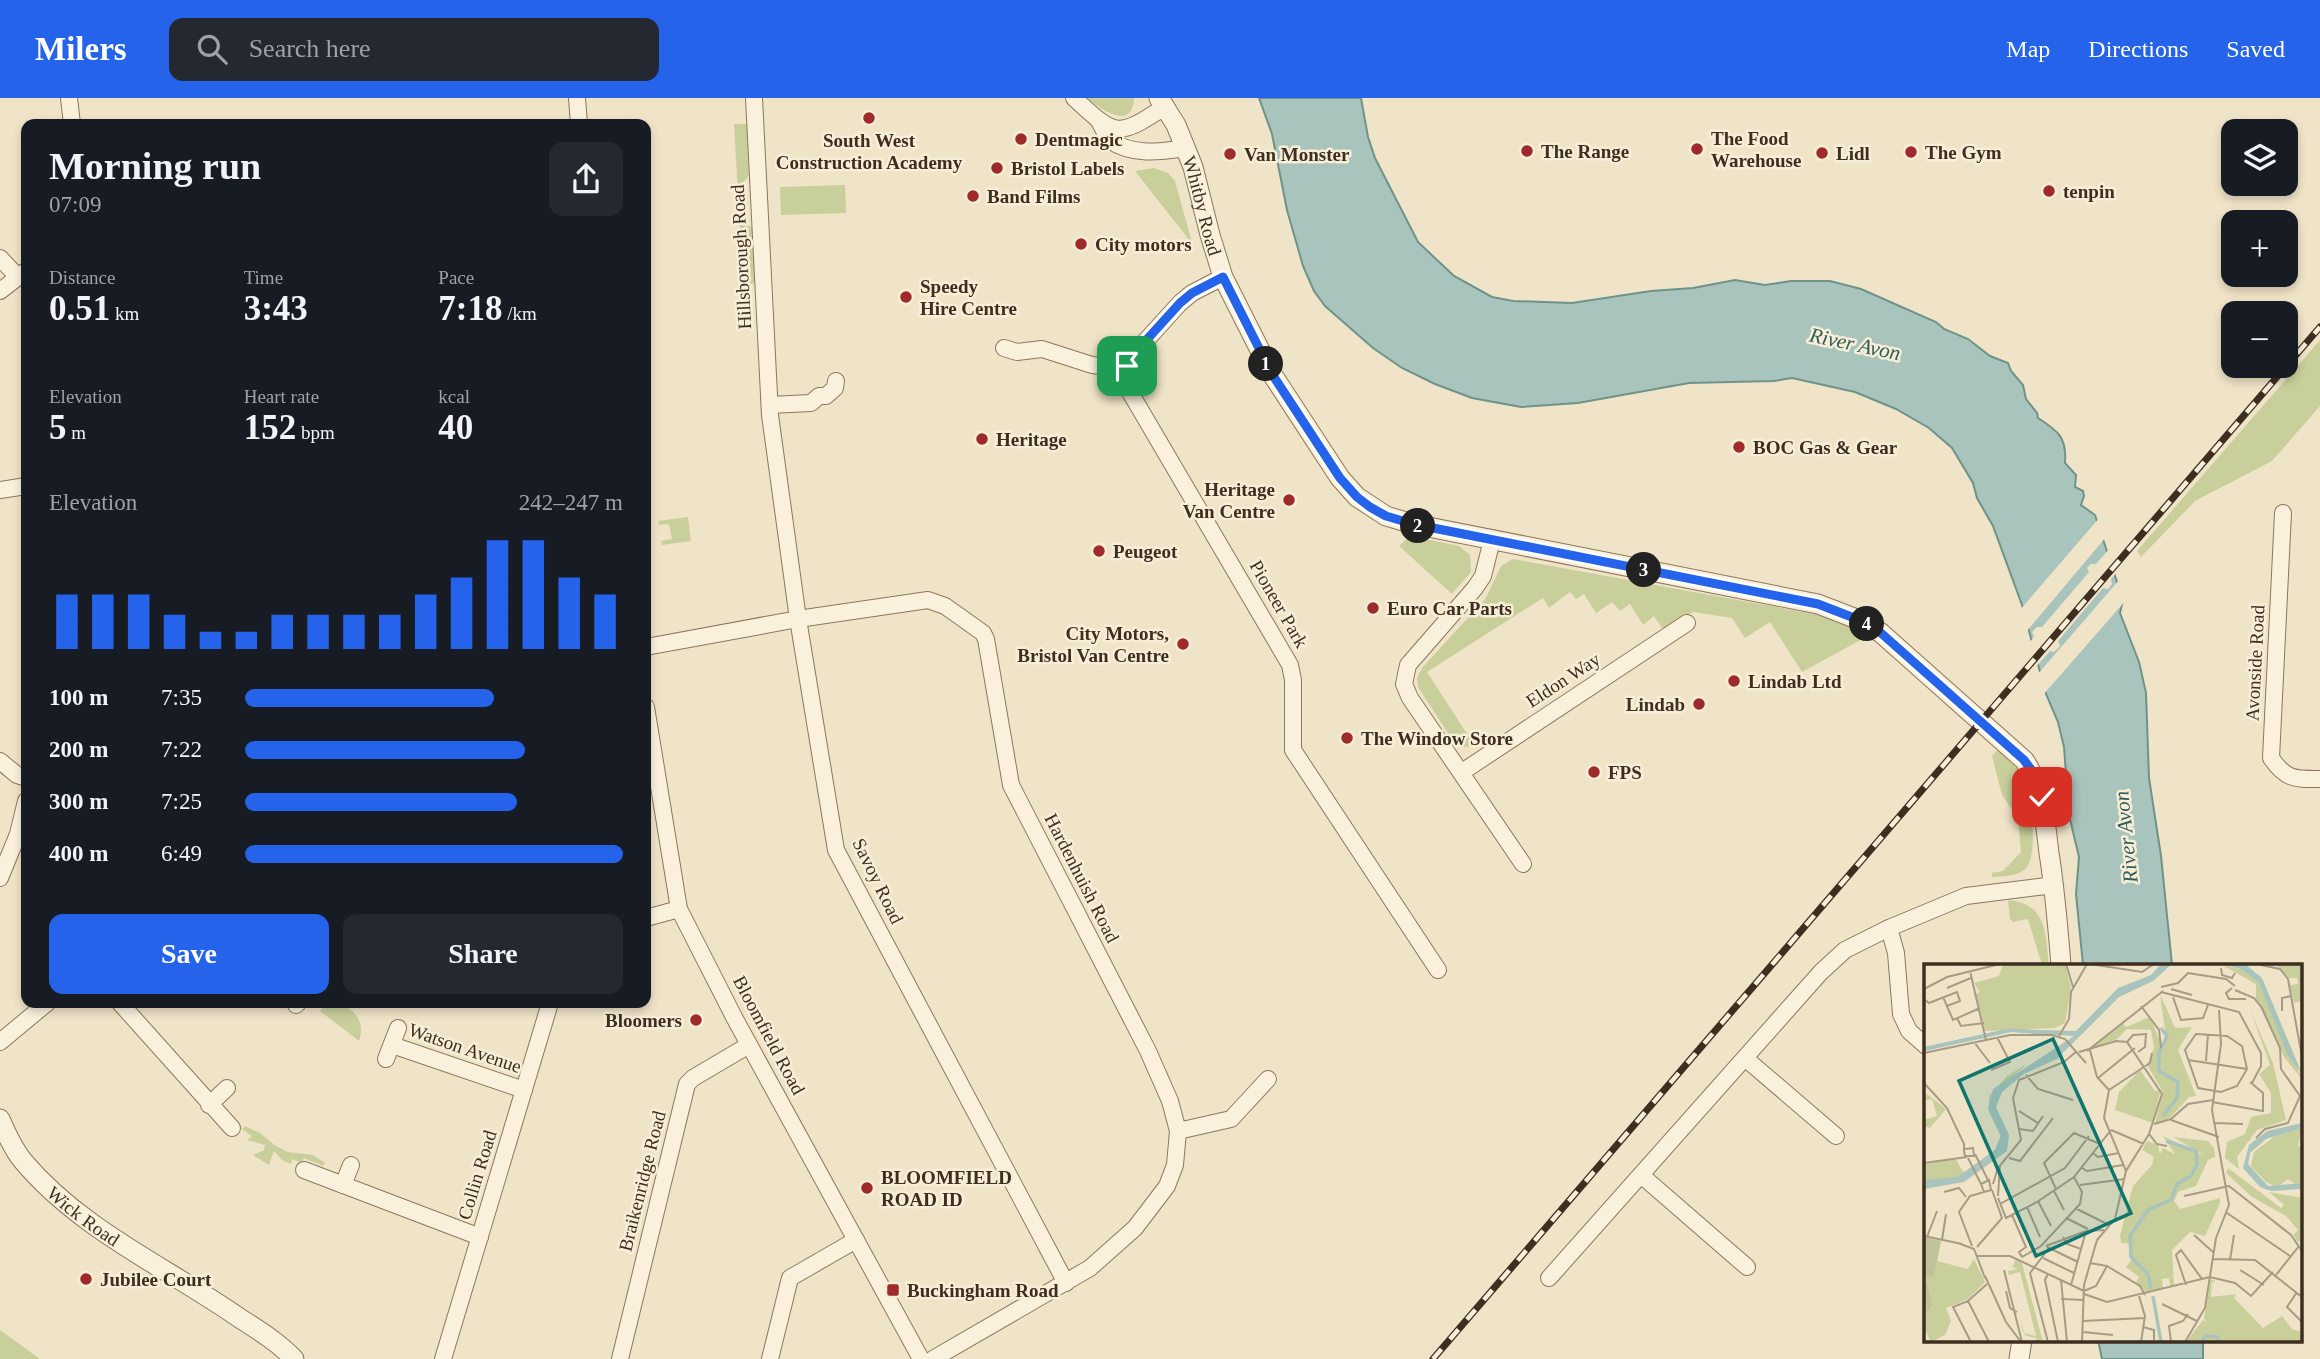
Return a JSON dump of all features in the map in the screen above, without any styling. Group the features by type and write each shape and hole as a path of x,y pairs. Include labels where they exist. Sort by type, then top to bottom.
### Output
{"street":[{"path":"69,98 71,119"},
{"path":"577,98 579,119"},
{"name":"Hillsborough Road","path":"754,98 770,410"},
{"name":"Whitby Road","path":"1074,98 1109,128 1125,129 1136,125 1162,102 1186,148 1223,277 1272,374 1340,478 1357,497 1386,516 1413,524 1818,604 1862,621 1881,633 2024,760 2035,775 2042,797 2061,964"},
{"name":"Whitby Road","path":"1099,121 1106,137 1118,145 1148,153 1186,148"},
{"path":"0,258 21,273"},
{"path":"0,291 21,275"},
{"path":"1004,348 1022,352 1044,349 1092,365 1126,369 1131,357 1180,303 1192,293 1223,277"},
{"name":"Pioneer Park","path":"1126,369 1130,392 1290,665 1293,675 1293,750 1438,970"},
{"path":"770,410 811,403 819,396 828,398 836,381"},
{"name":"Savoy Road","path":"770,410 798,619 836,850 1066,1283"},
{"path":"0,490 21,487"},
{"name":"Avonside Road","path":"2283,513 2271,758 2281,772 2296,779 2320,779"},
{"path":"1492,540 1483,576 1475,589 1408,665 1404,684 1410,698 1523,864"},
{"name":"Hardenhuish Road","path":"651,646 798,619 928,600 945,606 983,633 1010,785 1148,1051 1170,1101 1178,1131 1175,1165 1167,1186 1135,1228 1090,1268 933,1359"},
{"name":"Eldon Way","path":"1462,772 1687,623"},
{"name":"Bloomfield Road","path":"651,737 680,909 749,1045 920,1359"},
{"path":"0,761 21,776"},
{"path":"0,878 21,823"},
{"path":"1549,1278 1821,972 1845,950 1889,928 1966,896 2054,885"},
{"path":"651,917 680,909"},
{"path":"1889,928 1896,953 1901,1014 1909,1031 1924,1044"},
{"path":"0,1042 41,1008"},
{"path":"124,1008 232,1128"},
{"name":"Collin Road","path":"443,1359 549,1008"},
{"name":"Watson Avenue","path":"398,1028 389,1052 524,1090"},
{"name":"Braikenridge Road","path":"620,1359 687,1084 749,1045"},
{"path":"1746,1059 1836,1136"},
{"path":"1178,1131 1231,1119 1268,1079"},
{"path":"209,1105 227,1088"},
{"name":"Wick Road","path":"0,1119 21,1159 48,1188 80,1215 217,1303 284,1349 293,1359"},
{"path":"343,1185 351,1165"},
{"path":"304,1170 480,1237"},
{"path":"1641,1175 1747,1267"},
{"path":"770,1359 790,1278 856,1240"}],"green space":[{"path":"1087,98 1134,98 1128,114 1122,116 1107,112"},
{"path":"734,124 748,124 749,175 742,184 745,224 753,228 755,283 743,285"},
{"path":"1154,168 1168,173 1175,181 1190,241 1135,171"},
{"path":"845,185 846,213 781,215 780,187"},
{"path":"2320,340 2320,406 2272,461 2195,501 2141,557 2137,551 2287,378 2298,378 2298,365"},
{"path":"688,517 691,541 662,545 661,541 672,539 669,524 659,525 658,521"},
{"path":"1410,536 1459,546 1470,555 1471,572 1452,594 1399,546"},
{"path":"1513,559 1825,616 1846,624 1866,637 1802,672 1770,622 1745,638 1732,618 1693,612 1664,631 1654,616 1643,625 1630,604 1620,611 1612,602 1596,613 1584,594 1576,599 1570,592 1549,608 1543,598 1427,672 1475,746 1463,747 1455,744 1418,687 1417,678 1422,668 1486,598 1501,566"},
{"path":"1997,750 2012,763 2023,779 2029,798 2033,841 2029,864 2024,870 2013,875 1992,877 1992,873 2003,871 2021,852 2018,818 2002,795 1992,756"},
{"path":"2008,900 2031,907 2042,922 2049,964 2042,964 2028,919 2013,922 2010,919"},
{"path":"323,1008 347,1008 355,1013 361,1025 359,1041 320,1011"},
{"path":"245,1126 288,1152 313,1155 325,1163 323,1166 304,1158 301,1163 292,1159 291,1164 282,1160 274,1151 269,1165 253,1155 264,1150 265,1145 247,1140 252,1136 242,1129"},
{"path":"0,1330 40,1359 0,1359"}],"water":[{"name":"River Avon","path":"1259,98 1361,98 1375,158 1418,242 1454,276 1492,297 1513,301 1572,303 1735,280 1765,285 1791,281 1830,281 1861,289 1936,322 1944,329 1968,339 1990,356 2008,363 2023,385 2026,399 2038,418 2056,431 2063,441 2065,463 2076,475 2075,487 2083,491 2081,505 2095,515 2123,600 2120,613 2139,662 2146,693 2149,778 2161,856 2172,964 2083,964 2076,894 2079,857 2069,815 2064,747 2058,722 2046,694 2022,605 1993,526 1977,498 1973,483 1952,448 1929,428 1896,409 1855,392 1792,378 1774,381 1689,383 1578,403 1521,407 1472,398 1435,384 1402,368 1373,348 1325,306 1314,291 1303,266 1287,210 1272,134"},
{"path":"2098,1342 2203,1342 2203,1359 2102,1359"}],"pier":[{"path":"2100,517 2106,537 2026,632 2020,610"},
{"path":"2110,548 2118,571 2111,579 2112,584 2108,589 2103,588 2058,641 2060,646 2054,652 2050,651 2035,668 2029,643 2034,637 2032,632 2037,627 2042,627 2089,572 2087,568 2096,564"},
{"path":"2120,579 2127,599 2043,695 2037,675"}],"railway":[{"path":"1433,1359 2320,327"}],"place":[{"name":"South West Construction Academy","path":"869,118"},
{"name":"Dentmagic","path":"1021,139"},
{"name":"The Food Warehouse","path":"1697,149"},
{"name":"The Range","path":"1527,151"},
{"name":"The Gym","path":"1911,152"},
{"name":"Lidl","path":"1822,153"},
{"name":"Van Monster","path":"1230,154"},
{"name":"Bristol Labels","path":"997,168"},
{"name":"tenpin","path":"2049,191"},
{"name":"Band Films","path":"973,196"},
{"name":"City motors","path":"1081,244"},
{"name":"Speedy Hire Centre","path":"906,297"},
{"name":"Heritage","path":"982,439"},
{"name":"BOC Gas & Gear","path":"1739,447"},
{"name":"Heritage Van Centre","path":"1289,500"},
{"name":"Peugeot","path":"1099,551"},
{"name":"Euro Car Parts","path":"1373,608"},
{"name":"City Motors, Bristol Van Centre","path":"1183,644"},
{"name":"Lindab Ltd","path":"1734,681"},
{"name":"Lindab","path":"1699,704"},
{"name":"The Window Store","path":"1347,738"},
{"name":"FPS","path":"1594,772"},
{"name":"Bloomers","path":"696,1020"},
{"name":"BLOOMFIELD ROAD ID","path":"867,1188"},
{"name":"Jubilee Court","path":"86,1279"},
{"name":"Buckingham Road","path":"893,1290"}],"route":[{"path":"1127,366 1131,357 1180,303 1192,293 1223,277 1272,374 1340,478 1370,507 1386,516 1413,524 1818,604 1862,621 1881,633 2024,760 2035,775 2042,797"}]}
